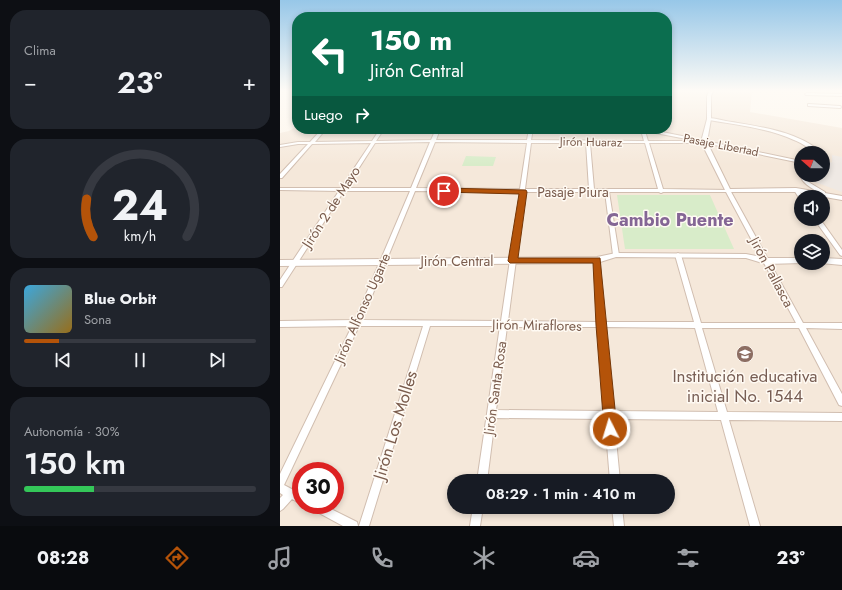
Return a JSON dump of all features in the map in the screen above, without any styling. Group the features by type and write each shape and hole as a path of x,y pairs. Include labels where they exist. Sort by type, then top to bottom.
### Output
{"street":[{"path":"704,142 709,116"},
{"path":"709,119 773,132 808,146"},
{"path":"280,177 319,134"},
{"name":"Jirón 2 de Mayo","path":"280,285 379,134"},
{"name":"Jirón Alfonso Ugarte","path":"280,484 357,323 436,134"},
{"name":"Jirón Santa Rosa","path":"483,474 531,134"},
{"path":"644,134 662,192"},
{"name":"Pasaje Libertad","path":"666,134 794,161"},
{"name":"Jirón Huaraz","path":"280,146 311,143 433,140 704,142"},
{"path":"588,142 592,192"},
{"name":"Jirón Pallasca","path":"704,142 728,191 842,402"},
{"path":"807,182 819,190"},
{"name":"Pasaje Piura","path":"280,190 523,192 794,190"},
{"path":"607,192 616,255"},
{"name":"Pasaje Piura","path":"830,195 842,198"},
{"path":"822,226 842,254"},
{"name":"Jirón Central","path":"280,263 597,260 616,255 746,256 766,261 794,261"},
{"path":"678,256 755,526"},
{"path":"597,260 601,325 614,474"},
{"path":"830,262 842,262"},
{"name":"Jirón Miraflores","path":"281,325 427,323 842,326"},
{"name":"Jirón Los Molles","path":"364,526 427,323"},
{"path":"491,414 842,417"},
{"path":"280,488 291,494 280,506"},
{"path":"330,514 353,526"},
{"path":"475,526 477,514"},
{"path":"618,514 619,526"}],"shaded area":[{"path":"672,116 770,116 842,128 842,526 280,526 280,133 292,129 292,134 672,134"},
{"path":"832,155 842,157 842,192 815,182 830,182 830,163 832,162"}],"green space":[{"path":"466,156 496,157 493,166 462,166"},
{"path":"617,195 710,195 734,249 625,249"}],"place":[{"name":"Institución educativa inicial No. 1544","path":"745,354"}],"district":[{"name":"Cambio Puente","path":"670,220"}],"route":[{"path":"444,191 523,192 513,261 597,260 610,429"}]}
